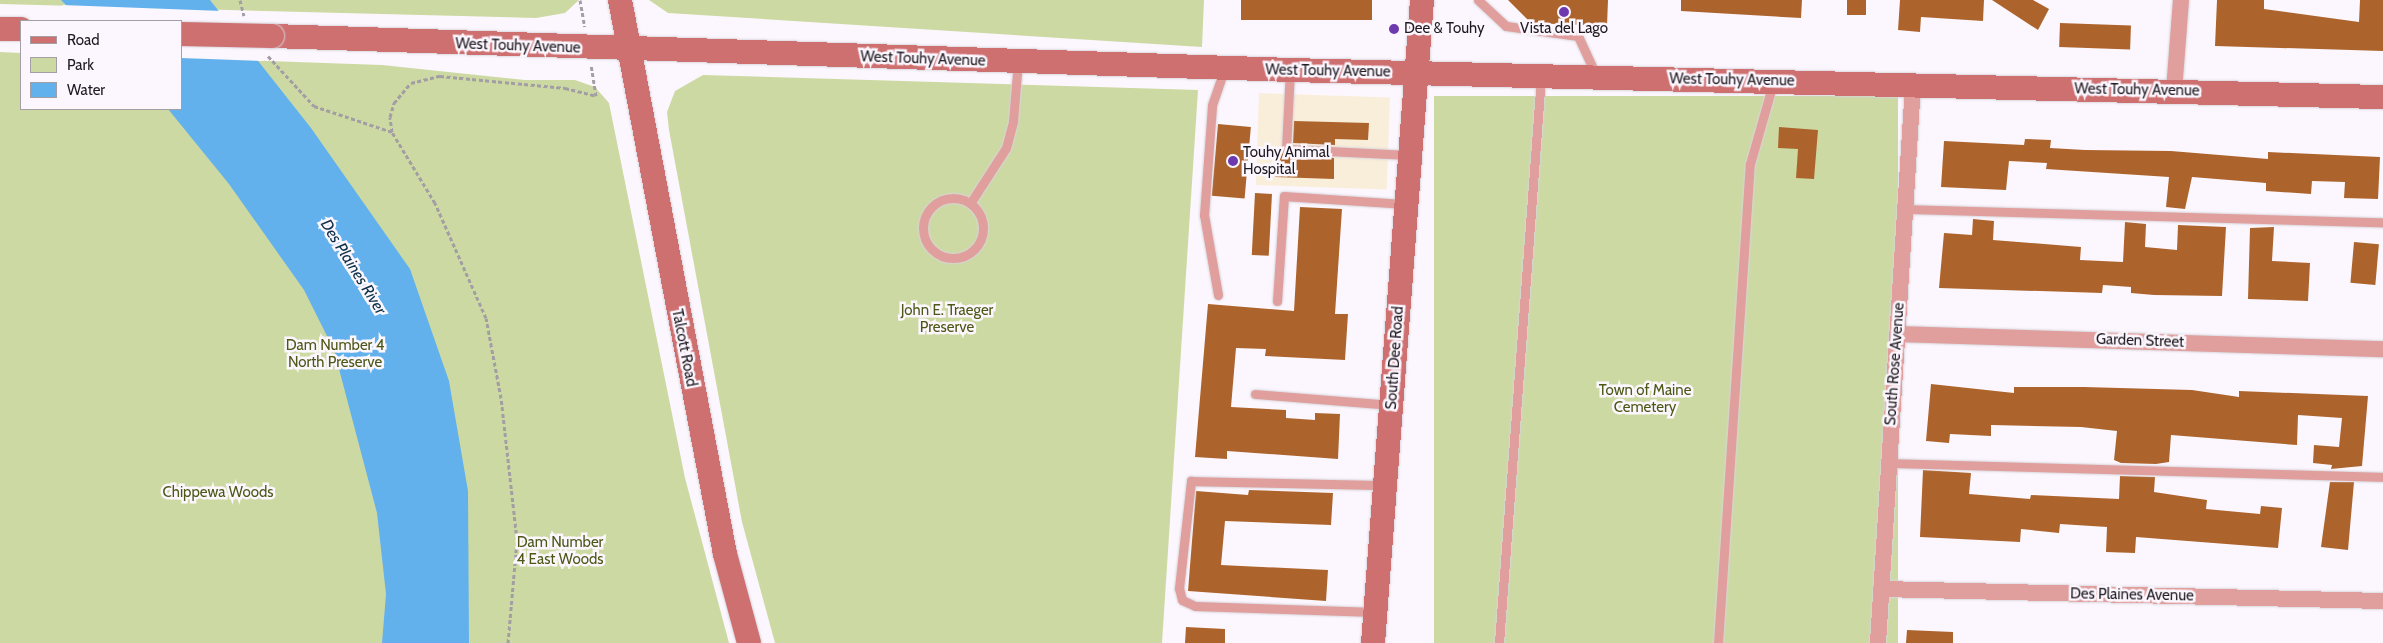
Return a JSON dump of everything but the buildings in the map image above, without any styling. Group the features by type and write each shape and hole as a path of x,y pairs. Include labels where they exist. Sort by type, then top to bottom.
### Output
{"main road":[{"name":"Talcott Road","path":"620,0 725,554 749,643"},
{"name":"South Dee Road","path":"1373,643 1422,0"},
{"path":"0,29 20,29"},
{"name":"West Touhy Avenue","path":"182,34 267,41 1290,70 1596,76 2383,97"}],"street":[{"path":"2174,91 2181,0"},
{"name":"South Rose Avenue","path":"1878,643 1913,84"},
{"name":"Garden Street","path":"1897,334 2383,349"},
{"name":"Des Plaines Avenue","path":"1881,589 2383,601"}],"lane":[{"path":"1478,0 1506,26 1578,36 1596,76"},
{"path":"971,202 1006,148 1013,121 1018,62"},
{"path":"1218,295 1204,215 1212,105 1225,68"},
{"path":"1290,70 1286,149 1411,155"},
{"path":"1499,643 1541,75"},
{"path":"1718,643 1750,164 1773,81"},
{"path":"1277,301 1284,196 1407,204"},
{"path":"952,199 971,202 982,223 975,249 954,258 935,252 923,231 929,211 952,199"},
{"path":"1905,209 2383,222"},
{"path":"1255,394 1391,405"},
{"path":"1889,463 2383,477"},
{"path":"1375,612 1195,606 1182,600 1180,578 1190,481 1385,485"}],"path":[{"path":"240,0 248,24"},
{"path":"267,41 276,68 314,106 392,132"},
{"path":"508,643 517,540 501,398 486,318 435,203 392,132 394,103 411,83 423,78 565,88 596,96"}],"shaded area":[{"path":"1259,93 1390,98 1387,190 1256,185"}],"green space":[{"path":"0,0 579,0 565,13 536,18 0,4"},
{"path":"649,0 1204,0 1202,47 668,13"},
{"name":"Dam Number 4 North Preserve","path":"0,52 20,53 20,110 182,110 182,58 382,65 525,80 575,80 595,87 609,103 685,478 729,643 0,643"},
{"name":"John E. Traeger Preserve","path":"703,75 1198,90 1162,643 775,643 742,522 669,130 667,112 675,91"},
{"name":"Town of Maine Cemetery","path":"1434,96 1898,96 1898,643 1434,643"}],"water":[{"name":"Des Plaines River","path":"61,0 210,0 311,128 410,269 449,381 468,491 469,643 382,643 386,594 377,513 334,350 304,290 229,184 169,110 182,110 182,20 81,20"}],"pier":[{"path":"62,5 222,11 264,61 182,58 182,20 77,20"}],"place":[{"name":"Vista del Lago","path":"1564,12"},
{"name":"Dee & Touhy","path":"1394,29"},
{"name":"Touhy Animal Hospital","path":"1233,161"}],"park label":[{"name":"Chippewa Woods","path":"218,493"},
{"name":"Dam Number 4 East Woods","path":"560,550"}]}
